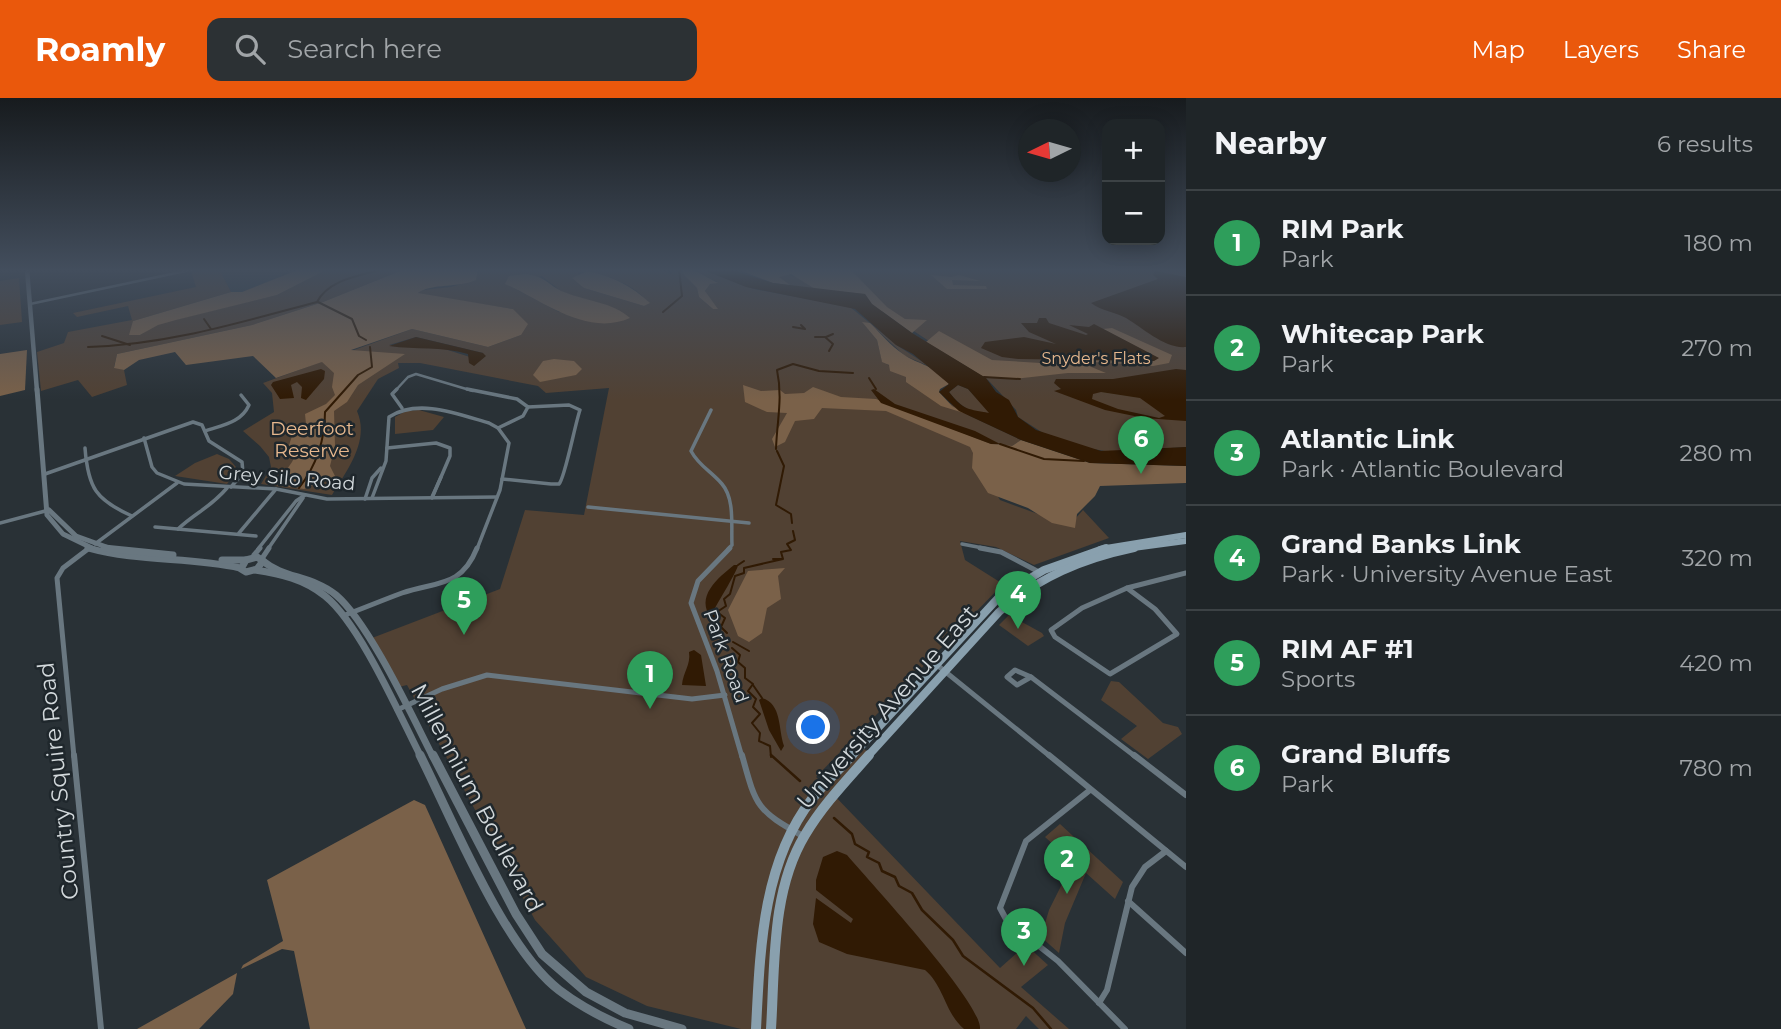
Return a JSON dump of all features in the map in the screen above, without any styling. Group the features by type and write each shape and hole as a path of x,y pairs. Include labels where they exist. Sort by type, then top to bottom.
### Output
{"main road":[{"name":"University Avenue East","path":"756,1029 766,904 780,853 791,830 812,799 1001,595 1104,546 1186,535"},
{"name":"University Avenue East","path":"771,1029 783,891 804,836 833,795 1011,601 1043,574 1125,548 1186,541"}],"street":[{"path":"31,312 49,510 71,533 92,546 132,556 223,563 240,568 304,496"},
{"path":"402,409 393,399 393,394 408,377 416,374 517,399 528,407 569,405 580,410 570,439 564,479 559,484 502,479"},
{"path":"205,431 231,423 246,412 249,405 241,395"},
{"path":"348,613 405,592 445,584 461,576 475,558 497,497 509,443 498,428 422,407 402,409 389,417 387,449 372,498"},
{"path":"498,428 523,416 528,407"},
{"path":"710,410 691,451 698,464 727,492 733,521"},
{"path":"45,474 192,422 202,425 213,445 242,462 243,473 212,506 191,517 178,529"},
{"name":"Grey Silo Road","path":"144,438 152,467 163,477 178,482 276,489 327,499 497,497"},
{"path":"387,449 436,443 446,445 451,452 432,498"},
{"path":"85,448 85,459 95,496 105,504 133,516"},
{"path":"365,499 372,478 381,468"},
{"path":"92,546 178,482"},
{"path":"239,534 276,489"},
{"path":"255,570 304,496"},
{"path":"588,507 749,523"},
{"path":"0,523 49,510"},
{"name":"Park Road","path":"733,521 730,548 702,575 691,597 691,610 725,695 755,801 769,817 804,836"},
{"path":"155,527 256,536"},
{"path":"962,544 1001,552 1043,574"},
{"path":"92,546 248,559"},
{"name":"Country Squire Road","path":"92,546 63,568 57,579 100,1029"},
{"name":"Millennium Boulevard","path":"248,559 262,560 270,567 317,582 337,596 516,914 542,954 586,992 625,1013 682,1029"},
{"name":"Millennium Boulevard","path":"240,568 246,572 255,570 286,575 303,582 348,613"},
{"path":"1126,587 1159,613 1177,634 1116,673 1110,674 1050,631 1093,601 1126,587 1186,573"},
{"path":"936,664 1186,867"},
{"path":"401,708 472,677 487,675 692,699 725,695"},
{"path":"1031,677 1186,795"},
{"name":"Millennium Boulevard","path":"401,708 511,935 557,989 603,1018 629,1029"},
{"path":"1090,790 1026,841 1000,908 1007,921 1058,961 1125,1029"},
{"path":"1099,1003 1110,978 1128,901 1137,878 1166,851"},
{"path":"1128,901 1186,953"}],"green space":[{"path":"0,312 21,312 22,322 0,325"},
{"path":"76,312 98,312 77,317 73,313"},
{"path":"130,312 162,312 133,321 140,335 158,324 205,312 291,312 252,325 117,354 114,367 124,370 127,385 92,397 78,380 41,391 37,352 64,343 68,332 132,320"},
{"path":"162,312 208,312 158,325 140,335 129,335 133,321"},
{"name":"Deerfoot Reserve","path":"291,312 516,312 528,324 521,335 488,347 412,329 351,350 405,354 358,385 347,402 334,411 335,446 330,466 335,476 304,489 276,485 294,458 288,448 293,433 306,424 305,414 326,404 335,395 332,387 334,373 322,362 276,378 253,356 186,365 175,352 139,360 124,370 114,368 117,354 252,325"},
{"name":"Deerfoot Reserve","path":"514,312 857,312 898,346 929,366 905,356 877,330 863,323 877,340 882,361 970,416 1021,440 981,467 1000,500 1038,514 1075,519 1083,510 1109,538 1034,565 996,547 960,541 965,560 1003,584 816,777 828,788 864,749 868,752 831,792 1000,968 1026,945 1048,965 1021,987 1069,1029 1039,1029 1026,1016 1016,1029 741,1029 647,1006 586,977 535,920 407,685 399,687 372,638 500,589 525,510 584,515 609,388 546,393 538,386 420,363 398,363 399,368 378,379 357,411 361,433 359,444 332,495 261,484 271,467 269,457 243,431 274,412 272,393 263,383 412,329 488,347 521,335","holes":["416,337 483,353 470,357 435,346 389,345"]},
{"path":"562,312 622,312 630,318 614,323 598,323"},
{"name":"Snyder's Flats","path":"884,312 1186,312 1186,447 1111,452 1087,448 1043,433 1018,417 1016,410 988,380"},
{"path":"884,312 895,312 905,319 927,320 912,333"},
{"path":"862,322 870,323 909,358 939,373 949,384 939,392 952,406 964,413 941,406 906,382 906,377 890,371 889,365 882,362 877,340"},
{"path":"1112,328 1172,355 1169,363 1153,366 1078,361 1158,358 1103,329"},
{"path":"939,331 992,360 1089,366 1106,373 1068,373 1013,379 984,377 926,342"},
{"path":"27,350 25,390 0,396 0,354"},
{"path":"543,361 574,361 582,369 576,375 540,382 533,375"},
{"path":"743,385 761,391 780,390 785,394 804,393 813,387 841,397 876,399 991,444 1012,446 1021,440 1090,463 1186,466 1186,483 1100,486 1095,496 1077,514 1075,528 1052,523 1028,508 988,493 972,468 973,453 970,447 886,411 822,408 814,419 795,421 785,442 775,447 772,439 787,413 767,412 745,402"},
{"path":"958,385 968,389 990,413 971,410 957,401 949,392"},
{"path":"419,410 444,417 433,430 395,434 395,417 406,411"},
{"path":"217,454 229,459 236,467 235,474 227,484 175,476 195,463"},
{"path":"785,568 778,576 781,599 767,608 762,633 749,642 738,636 728,610 748,571"},
{"path":"1009,615 1044,636 1028,646 999,625"},
{"path":"1111,681 1119,682 1163,723 1178,727 1182,734 1148,759 1121,739 1137,726 1101,700"},
{"path":"414,800 425,805 526,1029 310,1029 294,951 282,949 241,969 243,965 283,941 267,880"},
{"path":"1060,824 1123,882 1115,899 1086,873 1065,923 1059,953 1041,937 1049,910 1073,862 1045,837"},
{"path":"237,973 233,994 199,1029 137,1029"}],"shaded area":[{"path":"859,312 884,312 986,378 996,392 1009,400 1018,417 1036,430 1101,451 1186,447 1186,466 1090,463 1021,440 959,411 939,392 949,384 913,354 896,345","holes":["958,385 968,389 989,413 967,408 949,392"]},
{"path":"1112,312 1186,312 1186,347 1170,345 1126,318"},
{"path":"1039,318 1046,318 1049,323 1086,335 1088,334 1069,325 1089,327 1094,324 1159,358 1154,361 1019,359 1002,357 981,348 985,342 1024,337 1056,344 1029,332 1021,323 1037,323"},
{"path":"416,337 483,353 486,356 474,366 469,363 468,354 389,346"},
{"path":"321,369 325,371 324,379 306,400 301,398 302,387 297,382 291,385 294,398 280,399 271,385 273,382"},
{"path":"1176,369 1186,370 1186,421 1144,418 1105,410 1054,391 1061,389 1054,383 1056,379 1113,379","holes":["1101,392 1140,398 1165,416 1159,418 1118,409 1092,399 1093,394"]},
{"path":"874,389 895,404 975,431 1000,444 991,444 881,403 871,390"},
{"path":"734,565 738,565 714,610 717,619 712,619 707,611 707,596 715,582"},
{"path":"694,650 701,655 706,686 682,685 689,652"},
{"path":"762,698 776,711 784,746 781,751 769,730 759,700"},
{"path":"837,851 847,855 945,970 976,1015 980,1029 964,1029 958,1023 925,970 847,954 819,942 813,924 816,898 851,923 853,919 816,890 823,857"}],"waterway":[{"path":"127,344 204,331 277,312"},
{"path":"339,312 352,319 359,336 366,340"},
{"path":"204,319 211,329"},
{"path":"793,327 805,329 801,325"},
{"path":"826,337 833,334"},
{"path":"102,336 127,344"},
{"path":"815,337 825,337 833,344 829,351"},
{"path":"88,347 127,344"},
{"path":"299,488 318,452 325,412 358,375 372,367 370,347"},
{"path":"776,449 780,400 777,370 793,364 819,371 853,373"},
{"path":"984,377 1020,379"},
{"path":"869,378 876,389"},
{"path":"1000,444 1044,459 1084,461"},
{"path":"777,451 784,466 776,505 791,514 792,523"},
{"path":"727,633 721,627 725,618 717,612 726,606 724,599 730,594 735,576 744,573 744,568 783,559 781,552 791,550 787,544 795,540 793,531"},
{"path":"773,559 782,559"},
{"path":"738,565 744,561"},
{"path":"733,642 749,651"},
{"path":"732,648 740,655 738,662 745,668 745,678 753,684 748,691 756,699 753,707 760,714 752,723 760,733 759,741 770,746 771,757"},
{"path":"753,685 762,698"},
{"path":"771,755 800,781"},
{"path":"834,818 852,834 855,844 869,852 867,857 879,863 882,871 895,877 899,886 912,893 922,910 953,940 963,956 1033,1008 1051,1029"}],"place":[{"name":"Grand Bluffs","path":"1141,474"},
{"name":"Grand Banks Link","path":"1018,629"},
{"name":"RIM AF #1","path":"464,635"},
{"name":"RIM Park","path":"650,709"},
{"name":"Whitecap Park","path":"1067,894"},
{"name":"Atlantic Link","path":"1024,966"}]}
